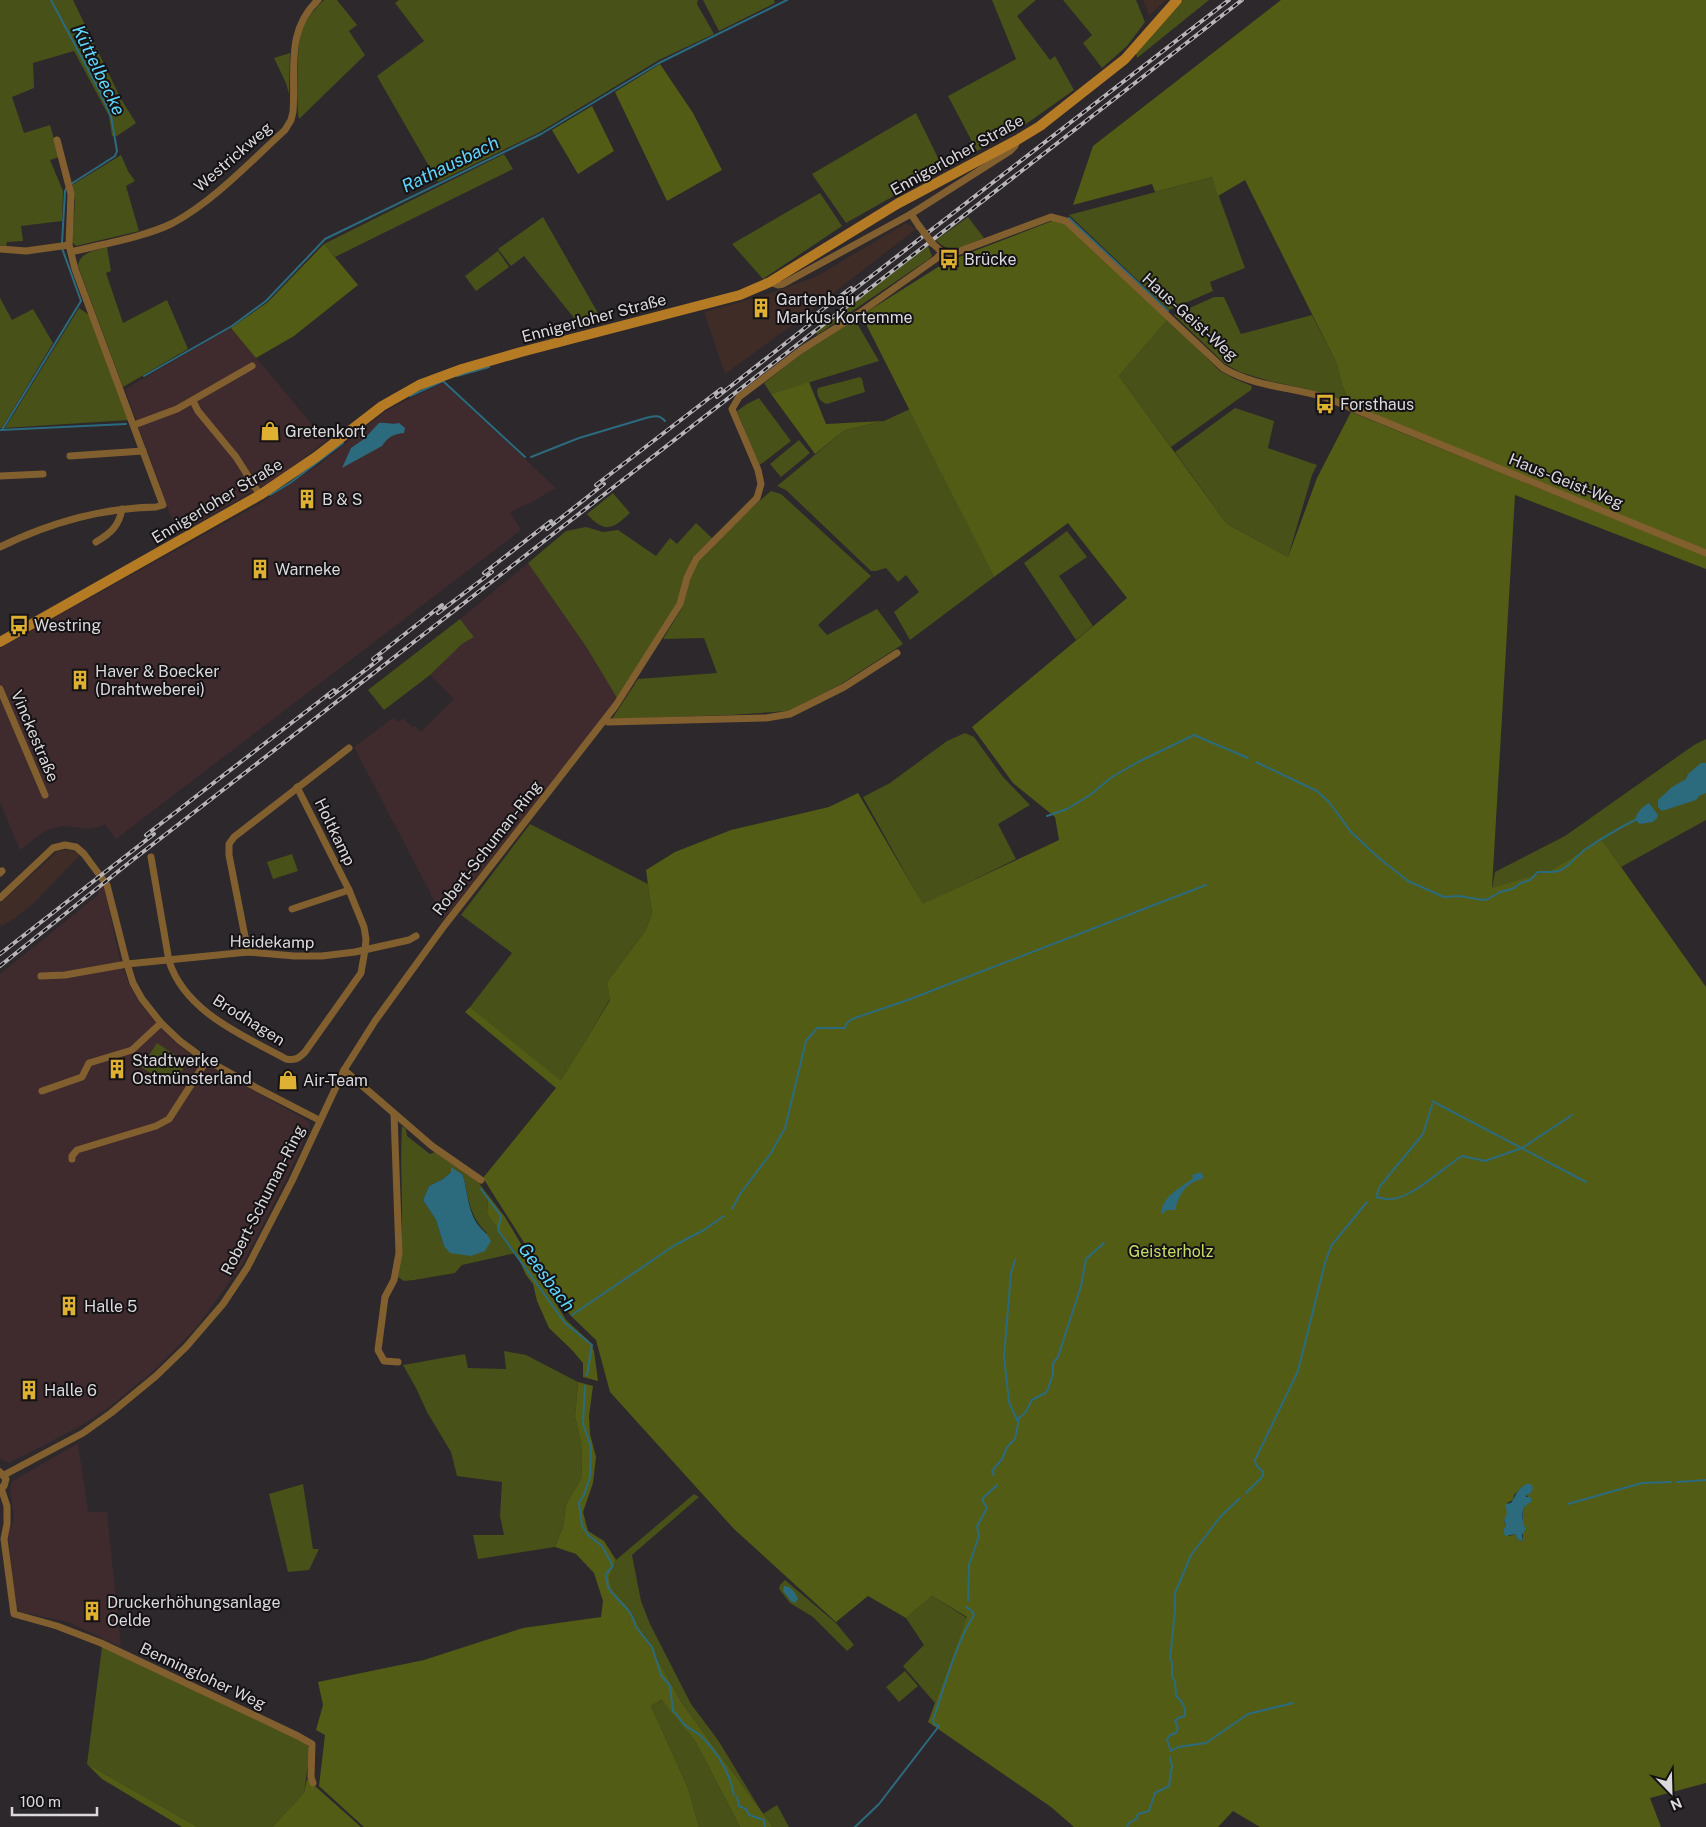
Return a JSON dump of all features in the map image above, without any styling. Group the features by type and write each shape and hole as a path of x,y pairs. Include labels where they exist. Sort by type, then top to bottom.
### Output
{"main road":[{"name":"Ennigerloher Straße","path":"0,642 260,495 316,457 382,406 420,385 462,369 521,352 740,295 770,282 897,204 1040,126 1113,70 1131,53 1177,0"}],"street":[{"name":"Westrickweg","path":"0,249 26,251 70,248 154,230 178,220 223,186 285,130 291,120 293,112 294,49 297,31 302,19 318,0"},
{"path":"0,547 49,525 82,516 122,509 163,505 70,248 71,194 57,140"},
{"path":"770,282 778,285 783,284 911,214 1010,151 1015,146 1017,140"},
{"path":"911,214 932,243 942,252"},
{"name":"Haus-Geist-Weg","path":"942,252 952,254 1051,218 1061,218 1224,368 1237,376 1259,383 1327,398 1706,553"},
{"name":"Robert-Schuman-Ring","path":"2,1473 83,1433 111,1413 156,1376 206,1326 223,1304 247,1268 292,1182 344,1070 375,1020 444,926 605,720 680,604 687,578 696,559 757,498 761,484 758,470 732,409 739,397 801,350 885,295 937,258 942,252"},
{"path":"134,425 177,409 252,366"},
{"path":"193,401 198,411 236,457 260,495"},
{"path":"70,456 143,450"},
{"path":"0,476 43,474"},
{"path":"96,542 115,529 120,520 122,509"},
{"path":"605,720 608,722 766,718 790,714 844,687 897,653"},
{"name":"Vinckestraße","path":"0,689 45,794"},
{"name":"Holtkamp","path":"248,952 229,855 229,844 234,836 348,748"},
{"name":"Holtkamp","path":"297,786 349,890 364,927 365,950"},
{"path":"0,898 53,848 61,845 74,846 84,854 107,885 126,964 133,983 142,999 161,1023 180,1041 207,1060 320,1120"},
{"path":"151,857 169,961"},
{"name":"Holtkamp","path":"292,909 349,890"},
{"name":"Heidekamp","path":"41,976 78,973 126,964 248,952 307,957 365,950 409,940 416,936"},
{"name":"Brodhagen","path":"169,961 173,973 183,989 207,1012 286,1059 292,1060 299,1058 305,1052 361,973 365,950"},
{"path":"42,1091 82,1077 89,1063 132,1050 161,1023"},
{"path":"72,1160 72,1156 77,1150 156,1126 168,1119 207,1060"},
{"path":"344,1070 432,1146 481,1180"},
{"path":"394,1114 399,1253 394,1280 385,1297 378,1350 384,1361 398,1362"},
{"path":"0,1488 5,1482 2,1473"},
{"name":"Benningloher Weg","path":"0,1488 7,1506 7,1524 4,1539 14,1614 57,1626 101,1643 298,1736 312,1744 311,1777 313,1783"}],"shaded area":[{"path":"1143,0 1166,0 1149,16"},
{"path":"906,223 916,229 791,326 725,374 704,312 772,293 817,276"},
{"path":"231,328 326,441 286,472 177,534 125,389"},
{"path":"443,383 556,488 510,512 521,530 116,839 105,824 100,827 86,829 63,826 46,830 20,850 0,802 0,648 259,504 320,464 383,413"},
{"path":"528,563 587,648 617,698 593,732 444,919 354,747 393,718 398,722 403,718 412,727 415,726 421,732 454,699 430,675 462,644 474,637 460,619"},
{"path":"71,850 80,855 35,902 0,927 0,903 58,851"},
{"path":"104,886 120,960 129,984 139,1002 157,1025 177,1044 200,1061 308,1121 310,1126 287,1178 242,1265 196,1328 151,1373 108,1408 79,1427 9,1463 0,1459 0,974 98,895 98,890"},
{"path":"78,1443 88,1512 107,1512 121,1647 68,1622 21,1612 15,1607 8,1534 14,1520 10,1487 13,1481"}],"green space":[{"path":"0,0 73,0 121,99 136,123 117,136 112,136 109,116 74,51 33,63 34,88 12,97 24,133 50,125 59,157 50,160 63,191 62,221 21,226 23,241 7,242 6,246 0,245"},
{"path":"324,0 337,0 357,25 349,31 365,55 299,119 297,89 301,32 308,19"},
{"path":"399,0 698,0 697,4 714,34 659,60 540,132 438,182 377,76 424,41 395,3"},
{"path":"703,0 774,0 775,3 719,31"},
{"path":"992,0 1036,0 1017,16 1050,60 1055,56 1074,90 1026,124 977,151 948,96 1016,59"},
{"path":"1063,0 1136,0 1145,22 1127,46 1102,68 1083,43 1092,35"},
{"path":"1183,0 1209,0 1137,58 1136,53"},
{"path":"1281,0 1706,0 1706,550 1350,404 1342,385 1337,364 1245,180 1218,196 1212,177 1155,192 1152,184 1073,205 1093,146"},
{"path":"290,53 289,94 274,58"},
{"path":"660,64 693,113 722,170 667,201 615,92"},
{"path":"592,106 614,151 578,174 552,130"},
{"path":"916,113 943,168 846,223 812,174"},
{"path":"504,154 513,169 335,257 324,244"},
{"path":"121,155 135,181 126,186 139,231 76,246 72,242 75,201 72,185"},
{"path":"1212,177 1245,268 1210,282 1213,291 1169,310 1069,215"},
{"path":"820,193 842,226 763,279 732,244"},
{"path":"543,217 602,320 578,327 574,318 524,256 511,266 498,249"},
{"path":"968,217 984,238 953,249 942,245 936,240"},
{"name":"Geisterholz","path":"1052,221 1062,221 1168,319 1119,376 1227,524 1288,557 1317,478 1351,412 1706,556 1706,569 1515,495 1492,888 1549,871 1602,840 1706,987 1706,1783 1650,1798 1661,1827 1260,1827 1233,1811 1218,1827 1074,1827 1051,1807 928,1722 967,1617 932,1596 906,1618 868,1596 836,1622 734,1529 610,1392 596,1340 570,1315 483,1178 556,1088 465,1012 470,1007 561,1081 610,1000 607,982 645,931 652,914 646,870 675,852 731,830 829,807 858,793 923,904 1059,840 1055,817 1013,783 972,727 1127,598 1068,523 994,577 865,322 865,313 946,262","holes":["1523,1486 1531,1490 1530,1494 1526,1495 1528,1497 1523,1511 1523,1541 1518,1540 1515,1534 1509,1536 1505,1529 1504,1521 1507,1517 1507,1503 1513,1500 1514,1495"]},
{"path":"324,244 358,285 294,336 256,358 231,328 268,302"},
{"path":"928,246 932,256 929,259 817,335 816,332"},
{"path":"107,247 111,271 106,273 123,323 167,300 188,349 123,387 78,266 79,261 85,254"},
{"path":"498,251 509,267 476,291 465,276"},
{"path":"1214,297 1224,297 1241,334 1312,315 1337,364 1342,385 1350,404 1307,389 1269,381 1240,372 1225,364 1174,315"},
{"path":"0,298 12,320 33,309 53,343 2,428 0,428"},
{"path":"79,308 89,315 129,420 5,428"},
{"path":"1168,319 1220,371 1252,386 1251,390 1171,447 1119,376"},
{"path":"855,320 879,361 771,394 764,383 805,351"},
{"path":"860,377 865,392 827,404 819,398 818,388"},
{"path":"809,382 826,424 884,421 845,430 815,454 771,394"},
{"path":"759,398 791,441 759,465 737,411"},
{"path":"1235,408 1274,421 1268,448 1317,465 1312,475 1288,557 1227,524 1175,452"},
{"path":"910,409 994,577 910,640 894,612 919,592 906,575 898,582 886,568 871,571 786,490 777,486 845,430 884,421"},
{"path":"799,440 810,453 781,477 770,464"},
{"path":"771,491 781,494 871,576 818,625 827,635 877,609 903,644 841,684 789,711 612,719 638,679 717,673 704,638 663,639 683,606 690,578 698,561"},
{"path":"613,493 630,513 614,526 604,527 587,514"},
{"path":"696,523 712,538 692,558 677,604 617,698 587,648 528,563 566,531 586,527 603,532 618,530 656,556 670,538 677,544"},
{"path":"1067,531 1087,557 1059,576 1093,626 1076,640 1024,563"},
{"path":"460,619 474,637 462,644 430,675 384,710 368,690"},
{"path":"965,733 974,737 1003,777 1030,805 998,824 1016,859 923,905 863,797 890,783 947,741"},
{"path":"1706,739 1706,820 1621,867 1602,840 1549,871 1492,889 1495,872 1565,836 1694,745"},
{"path":"530,824 648,884 652,914 645,931 607,982 610,999 561,1082 470,1007 512,953 461,915"},
{"path":"292,854 298,871 273,879 267,862"},
{"path":"157,1043 187,1063 172,1086 141,1067"},
{"path":"402,1126 406,1129 407,1136 430,1154 435,1152 479,1183 488,1195 487,1214 516,1253 462,1265 455,1273 404,1281 398,1277 402,1240","holes":["451,1168 463,1175 473,1214 487,1233 444,1246 436,1220 423,1200 429,1186 443,1179 451,1172"]},
{"path":"488,1195 505,1217 566,1320 589,1341 594,1351 598,1381 583,1377 583,1363 549,1328 537,1301 533,1284 526,1275 516,1253 487,1214"},
{"path":"504,1351 526,1355 578,1382 575,1417 581,1442 581,1479 566,1504 563,1527 555,1547 478,1559 473,1535 504,1535 500,1516 502,1482 457,1476 451,1452 427,1412 403,1365 465,1354 468,1368 506,1369"},
{"path":"578,1382 593,1386 589,1416 590,1434 596,1457 593,1483 583,1512 588,1531 604,1541 616,1560 609,1578 612,1589 628,1607 682,1703 773,1827 740,1827 695,1741 662,1700 651,1706 688,1788 699,1827 364,1827 319,1786 325,1735 316,1730 323,1705 318,1682 424,1660 523,1628 601,1617 603,1601 594,1573 576,1554 555,1547 563,1527 566,1504 581,1479 581,1442 575,1417"},
{"path":"303,1484 313,1549 319,1549 309,1570 288,1572 269,1494"},
{"path":"694,1494 699,1497 632,1555 641,1601 650,1624 691,1704 718,1740 761,1810 682,1703 628,1607 612,1589 609,1578 616,1560"},
{"path":"785,1580 836,1623 854,1645 847,1651 813,1617 790,1603 779,1589"},
{"path":"932,1596 967,1618 935,1703 903,1666 924,1645 906,1618"},
{"path":"102,1647 305,1742 310,1750 304,1793 272,1827 198,1827 87,1764"},
{"path":"905,1671 918,1686 899,1702 886,1687"},
{"path":"663,1700 695,1741 740,1827 699,1827 688,1788 651,1706"},
{"path":"87,1764 198,1827 182,1827 102,1779"},
{"path":"307,1779 361,1827 272,1827 304,1793"},
{"path":"777,1805 789,1827 773,1827 763,1814"}],"water":[{"path":"379,423 399,423 405,428 404,433 391,437 382,446 342,468 351,448 364,439"},
{"path":"1701,763 1706,763 1706,793 1699,796 1696,800 1662,811 1658,807 1658,800 1672,787 1686,779 1688,774"},
{"path":"1649,803 1658,815 1657,818 1653,822 1640,824 1635,820 1636,817 1640,810"},
{"path":"451,1167 463,1175 473,1217 491,1241 485,1251 471,1256 450,1253 444,1246 436,1220 423,1200 429,1186 443,1179 451,1172"},
{"path":"1201,1172 1204,1178 1192,1183 1185,1189 1178,1201 1176,1210 1167,1210 1161,1215 1162,1208 1168,1197 1193,1178 1192,1175"},
{"path":"1527,1484 1531,1484 1533,1488 1530,1494 1526,1495 1526,1497 1531,1497 1531,1502 1523,1510 1526,1529 1522,1535 1523,1541 1518,1540 1515,1534 1505,1536 1503,1530 1506,1526 1504,1520 1507,1512 1505,1504 1511,1503 1519,1490"},
{"path":"784,1586 787,1586 796,1594 798,1599 795,1603 783,1591"}],"waterway":[{"name":"Küttelbecke","path":"51,0 111,116 117,151 115,156 71,184"},
{"name":"Rathausbach","path":"144,376 232,326 266,301 325,239 541,134 659,63 787,0"},
{"name":"Küttelbecke","path":"62,243 65,191 67,187"},
{"path":"1069,218 1168,311"},
{"name":"Küttelbecke","path":"2,430 81,301 62,248"},
{"path":"457,376 489,367"},
{"path":"410,396 443,381 525,457"},
{"path":"531,457 579,438 646,418 658,416 665,421"},
{"name":"Rathausbach","path":"0,430 126,424"},
{"path":"270,495 290,483 343,443"},
{"path":"1047,816 1067,809 1090,795 1112,777 1194,735 1248,758"},
{"path":"1256,762 1317,791 1329,802 1351,832 1379,858 1408,881 1444,897 1459,896 1483,900 1488,899 1530,880 1538,872 1561,870 1583,851 1637,819"},
{"path":"732,1209 740,1194 771,1153 785,1128 806,1041 817,1028 845,1028 852,1019 905,1001 1206,885"},
{"path":"1432,1101 1586,1182"},
{"path":"1432,1105 1423,1134 1380,1186 1376,1197 1390,1199 1409,1193 1462,1156 1485,1161 1522,1148 1572,1115"},
{"name":"Geesbach","path":"481,1189 501,1216 498,1230 565,1323 592,1345 587,1375"},
{"path":"1246,1493 1263,1476 1263,1472 1256,1465 1255,1460 1298,1371 1331,1246 1367,1202"},
{"path":"572,1315 675,1245 704,1230 724,1216"},
{"path":"994,1475 992,1471 1002,1459 1007,1447 1015,1439 1019,1418 1025,1413 1032,1400 1045,1393 1048,1389 1053,1374 1053,1363 1058,1357 1081,1286 1086,1259 1104,1243"},
{"path":"1015,1260 1011,1273 1004,1356 1009,1402 1017,1420"},
{"name":"Geesbach","path":"585,1386 583,1424 591,1446 590,1477 584,1495 579,1502 582,1526 588,1535 602,1546 613,1566 606,1574 608,1587 629,1611 636,1627 652,1647 661,1675 670,1686 673,1711 685,1725 708,1743 722,1764 734,1795"},
{"path":"1677,1482 1706,1480"},
{"path":"1568,1504 1642,1483 1671,1482"},
{"path":"968,1601 969,1565 979,1536 977,1526 987,1508 983,1498 997,1485"},
{"path":"1240,1498 1221,1516 1191,1555 1175,1593 1170,1659 1176,1696 1185,1709 1185,1716 1175,1721 1178,1728 1176,1733 1170,1735 1167,1740 1171,1751 1178,1747 1206,1743 1248,1714 1293,1703"},
{"path":"855,1827 879,1804 939,1726 934,1724 933,1720 956,1652 974,1615 966,1607"},
{"path":"1127,1827 1129,1823 1136,1819 1138,1814 1149,1811 1155,1793 1169,1786 1172,1766 1170,1757"},
{"name":"Geesbach","path":"737,1797 739,1806 746,1809 749,1815 764,1820 765,1827"}],"railway":[{"path":"847,295 1229,0"},
{"path":"0,966 130,862 1242,0"},
{"path":"811,318 851,288"},
{"path":"717,397 819,317"},
{"path":"596,485 721,389"},
{"path":"547,529 604,484"},
{"path":"484,573 551,521"},
{"path":"438,613 492,572"},
{"path":"373,659 442,605"},
{"path":"330,697 381,658"},
{"path":"146,835 334,690"},
{"path":"0,954 154,834"}],"place":[{"name":"Brücke","path":"949,259"},
{"name":"Gartenbau Markus Kortemme","path":"761,308"},
{"name":"Forsthaus","path":"1325,404"},
{"name":"Gretenkort","path":"270,431"},
{"name":"B & S","path":"307,499"},
{"name":"Warneke","path":"260,569"},
{"name":"Westring","path":"19,625"},
{"name":"Haver & Boecker (Drahtweberei)","path":"80,680"},
{"name":"Stadtwerke Ostmünsterland","path":"117,1069"},
{"name":"Air-Team","path":"288,1080"},
{"name":"Halle 5","path":"69,1306"},
{"name":"Halle 6","path":"29,1390"},
{"name":"Druckerhöhungsanlage Oelde","path":"92,1611"}]}
